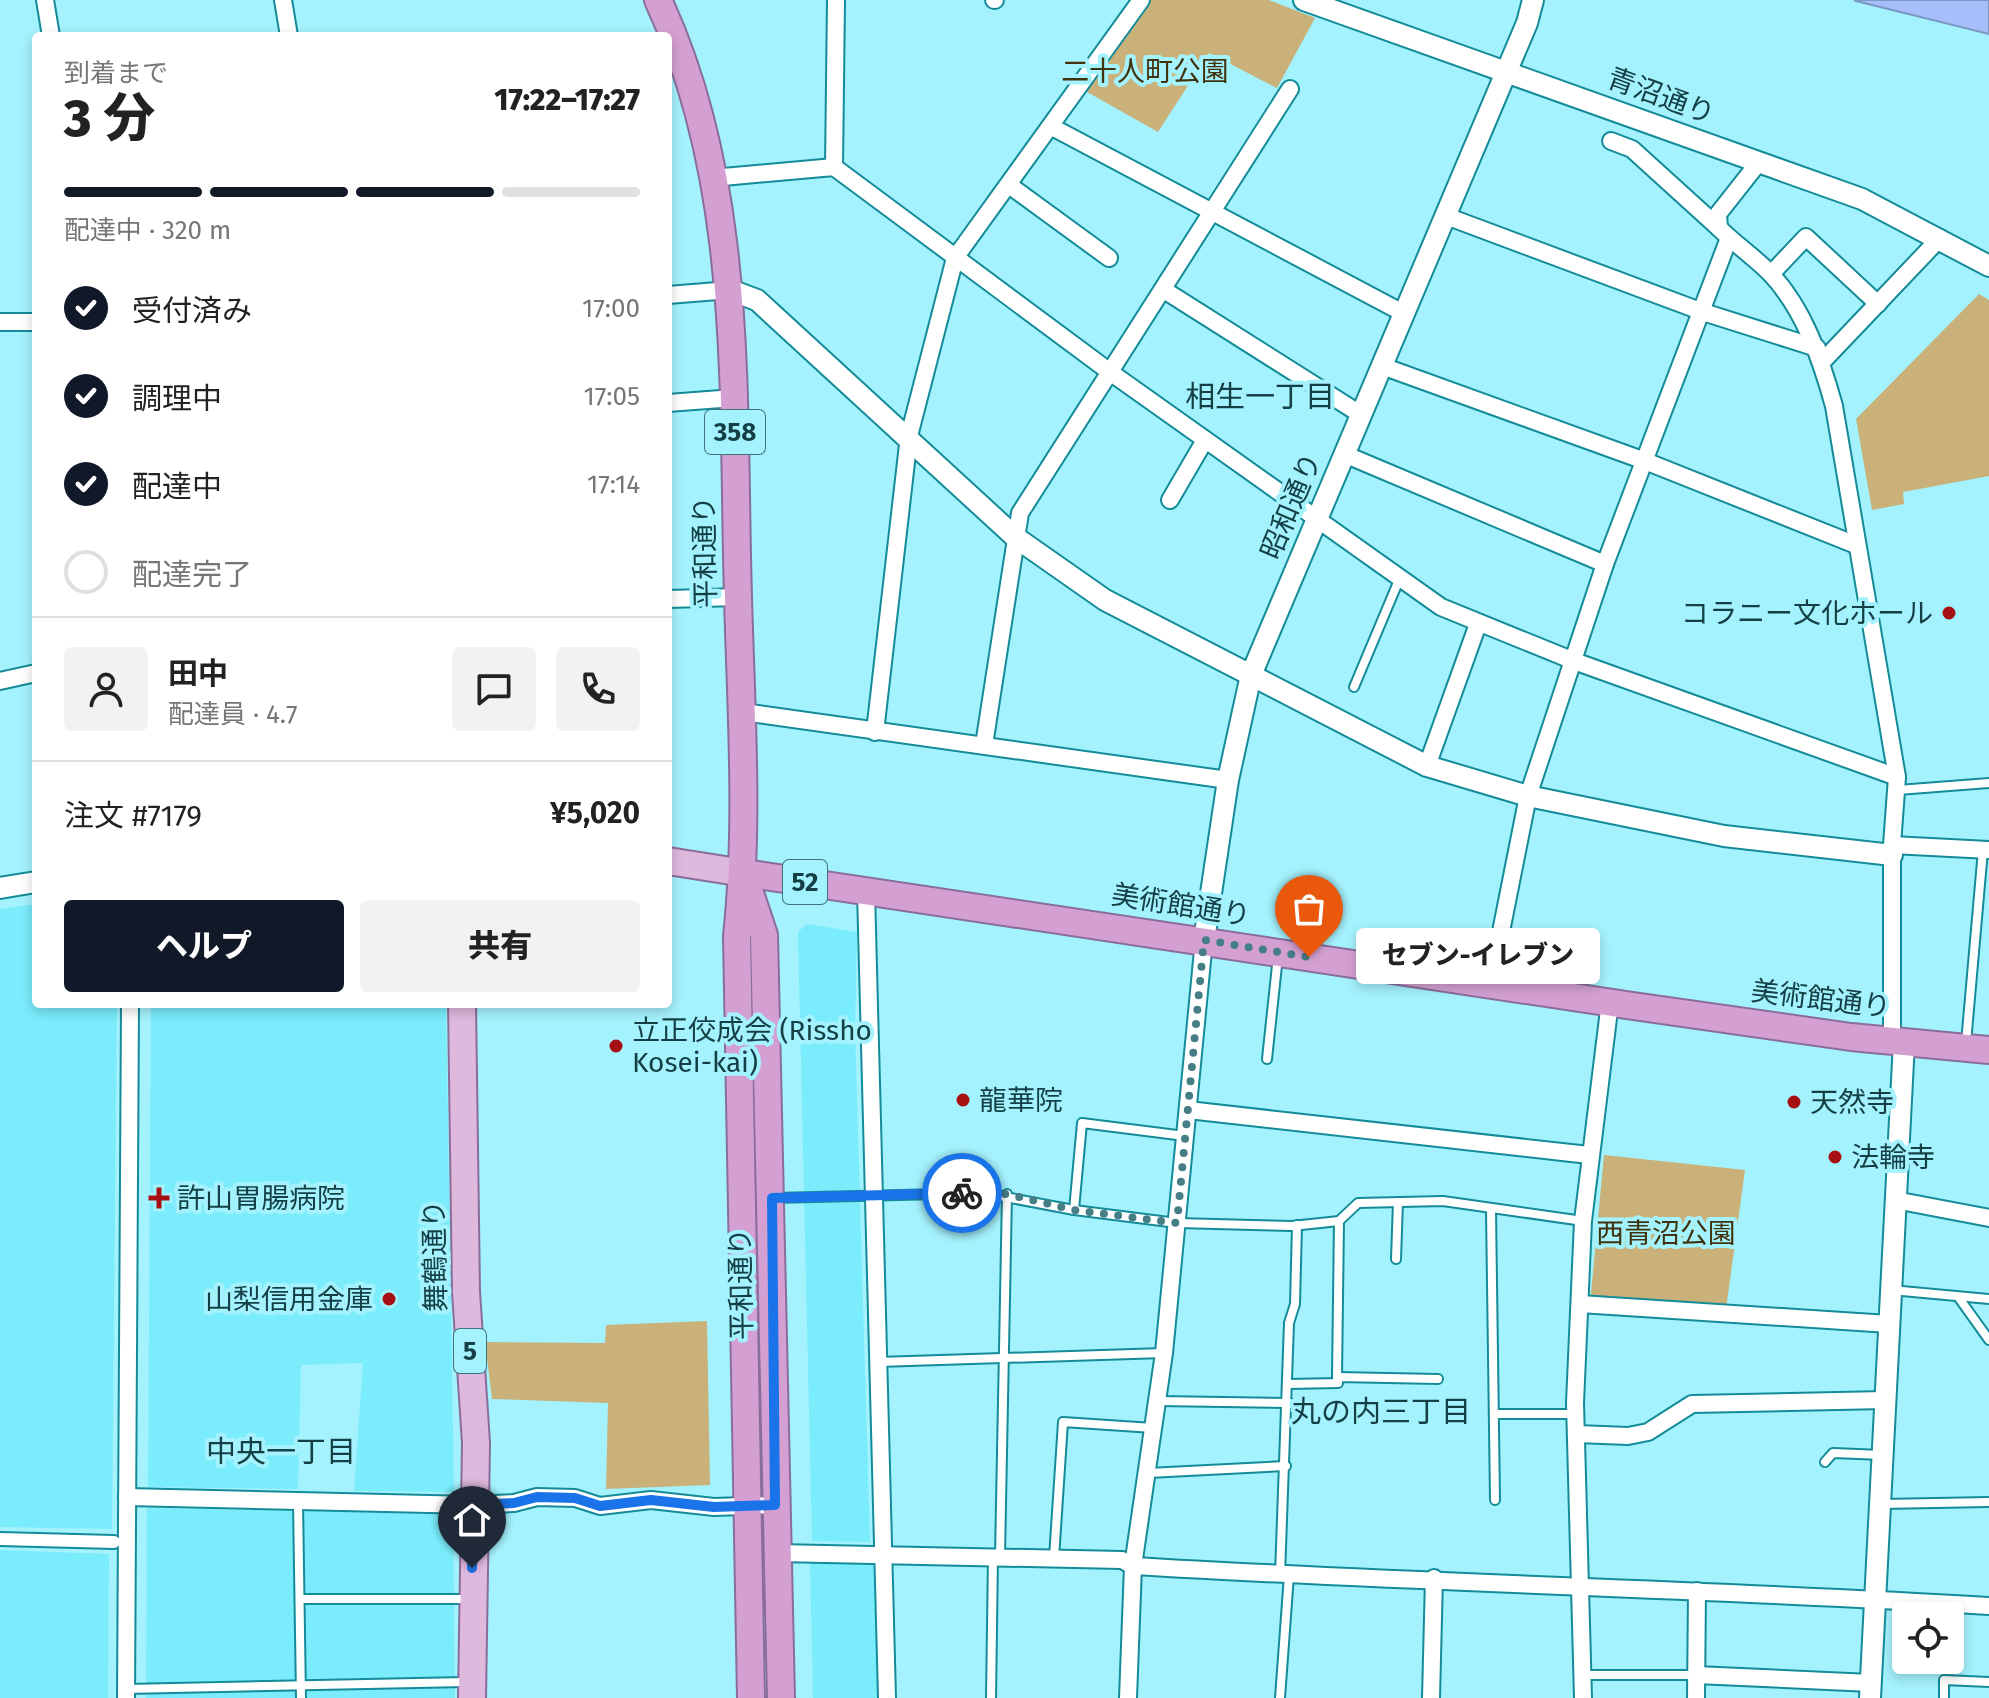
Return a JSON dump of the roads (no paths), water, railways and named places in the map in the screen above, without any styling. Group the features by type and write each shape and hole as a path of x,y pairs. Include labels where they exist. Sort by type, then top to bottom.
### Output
{"highway":[{"name":"平和通り","path":"658,0 670,32"},
{"name":"平和通り","path":"672,38 688,81 712,178 730,290 743,712 744,873 737,936 751,1698"},
{"name":"平和通り","path":"744,873 764,935 781,1698"},
{"name":"美術館通り","path":"744,873 1610,1002 1978,1049"}],"main road":[{"path":"672,862 744,873"},
{"name":"舞鶴通り","path":"462,1008 466,1292 476,1443 471,1599 472,1690"}],"street":[{"path":"45,0 50,32"},
{"path":"283,0 288,32"},
{"path":"834,167 836,0"},
{"path":"875,732 909,436 955,258 1141,0"},
{"name":"青沼通り","path":"1304,0 1862,199 1989,266"},
{"name":"昭和通り","path":"1204,940 1228,780 1251,675 1527,23 1533,0"},
{"path":"984,745 1020,513 1290,89"},
{"path":"1052,127 1405,314"},
{"path":"1611,141 1632,149 1771,274 1819,355 1834,406 1898,784 1892,850 1898,1041 1895,1200 1871,1691 1696,1675"},
{"path":"1491,982 1528,796 1605,564 1703,312 1724,233 1718,214 1759,162"},
{"path":"712,178 834,167 1110,372 1441,607 1478,624 1898,784"},
{"path":"1009,185 1109,258"},
{"path":"1446,216 1819,355"},
{"path":"1771,274 1806,237 1878,304"},
{"path":"1819,355 1878,304 1940,238"},
{"path":"672,295 730,290 757,300 909,436 1015,537 1105,600 1427,766 1528,796 1724,836 1892,850 1986,850"},
{"path":"1164,290 1360,414"},
{"path":"0,322 32,322"},
{"path":"1382,366 1645,461 1856,545"},
{"path":"672,403 734,398"},
{"path":"1170,500 1205,440"},
{"path":"1344,454 1605,564"},
{"path":"672,599 738,597"},
{"path":"1427,766 1478,624"},
{"path":"0,681 32,674"},
{"path":"743,712 1228,780"},
{"path":"0,888 32,883"},
{"path":"866,891 887,1698"},
{"path":"1128,1698 1133,1566 1164,1353 1204,940"},
{"path":"1583,1698 1576,1414 1583,1221 1610,1002"},
{"path":"126,1693 130,1008"},
{"path":"1188,1110 1589,1155"},
{"path":"1895,1200 1989,1218"},
{"path":"1580,1304 1889,1324"},
{"path":"1577,1434 1628,1436 1648,1432 1692,1404 1885,1400"},
{"path":"127,1497 473,1505 514,1503 537,1497 575,1498 600,1506 651,1500 714,1507 775,1505"},
{"path":"0,1539 114,1542"},
{"path":"777,1553 1122,1560 1133,1566 1284,1575 1434,1578 1989,1606"},
{"path":"1431,1698 1434,1578"},
{"path":"1696,1698 1697,1591"}],"lane":[{"path":"1354,687 1399,580"},
{"path":"1898,784 1989,783"},
{"path":"1978,1049 1986,850"},
{"path":"1267,1059 1279,952"},
{"path":"1074,1210 1082,1123 1185,1136"},
{"path":"772,1198 1007,1194 1074,1210 1177,1223 1297,1225 1339,1221 1358,1203 1443,1201 1583,1221"},
{"path":"991,1698 1007,1194"},
{"path":"1396,1259 1398,1202"},
{"path":"1491,1210 1489,1289 1495,1414 1495,1500"},
{"path":"1289,1384 1338,1383 1339,1221"},
{"path":"1280,1698 1289,1323 1295,1304 1297,1225"},
{"path":"1891,1290 1989,1299"},
{"path":"1959,1298 1989,1340"},
{"path":"878,1362 1164,1353"},
{"path":"1337,1377 1438,1379"},
{"path":"1157,1401 1289,1403"},
{"path":"1495,1414 1576,1414"},
{"path":"1054,1558 1063,1422 1154,1428"},
{"path":"1825,1462 1833,1453 1883,1455"},
{"path":"1148,1473 1286,1466"},
{"path":"298,1502 302,1599 301,1698"},
{"path":"1880,1504 1989,1502"},
{"path":"302,1599 471,1599"},
{"path":"1582,1675 1696,1675"},
{"path":"1944,1698 1944,1680 1989,1682"},
{"path":"126,1693 301,1687 472,1690"}],"place":[{"name":"コラニー文化ホール","path":"1949,613"},
{"name":"セブン-イレブン","path":"1309,957"},
{"name":"立正佼成会 (Rissho Kosei-kai)","path":"616,1046"},
{"name":"龍華院","path":"963,1100"},
{"name":"天然寺","path":"1794,1102"},
{"name":"法輪寺","path":"1835,1157"},
{"name":"許山胃腸病院","path":"159,1198"},
{"name":"山梨信用金庫","path":"389,1299"}],"district":[{"name":"相生一丁目","path":"1260,397"},
{"name":"丸の内三丁目","path":"1381,1412"},
{"name":"中央一丁目","path":"281,1452"}],"park label":[{"name":"二十人町公園","path":"1145,71"},
{"name":"西青沼公園","path":"1666,1233"}]}
